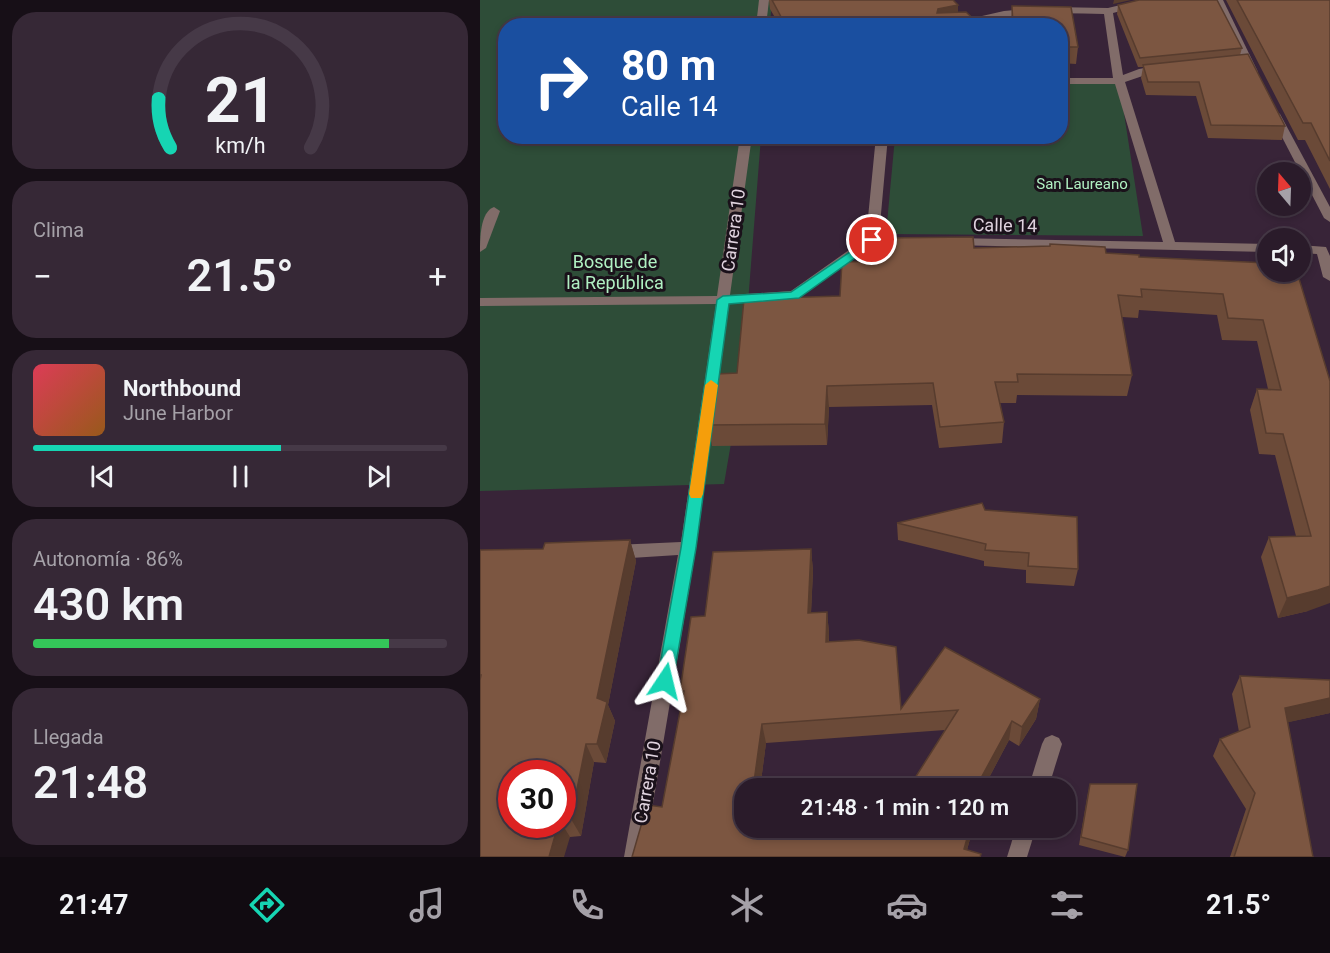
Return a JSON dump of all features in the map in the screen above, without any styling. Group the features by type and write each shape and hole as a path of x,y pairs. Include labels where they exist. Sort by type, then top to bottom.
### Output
{"street":[{"path":"762,18 764,0"},
{"path":"1214,1 1242,62 1259,83"},
{"path":"984,18 1050,10 1108,11 1150,2"},
{"path":"1108,11 1119,81 1170,246"},
{"path":"1068,81 1119,81 1143,71 1178,67"},
{"path":"1270,104 1330,218"},
{"name":"Carrera 10","path":"634,857 688,548 745,144"},
{"path":"872,240 881,144"},
{"path":"480,248 494,211"},
{"path":"480,302 723,300 794,295 872,240 908,241"},
{"name":"Calle 14","path":"944,242 1257,248"},
{"path":"1311,247 1326,245 1330,277"},
{"path":"596,553 688,548"},
{"path":"1041,778 1052,744"},
{"path":"1017,857 1023,838"}],"green space":[{"name":"Bosque de la República","path":"480,0 772,0 771,18 498,18 498,144 760,144 742,379 724,484 480,491"},
{"name":"San Laureano","path":"1119,81 1143,236 886,234 894,144 1068,144 1068,83"}],"building":[{"path":"772,0 953,0 958,5 938,9 937,13 966,12 972,18 782,18"},
{"path":"1139,0 1217,0 1242,48 1140,58 1118,5"},
{"path":"1237,0 1330,0 1330,161 1311,123 1303,123"},
{"path":"1012,6 1071,7 1078,47 1068,47 1068,18 1013,18"},
{"path":"1248,54 1285,126 1211,125 1199,82 1148,82 1143,65"},
{"path":"973,237 974,248 1050,246 1050,244 1105,247 1106,253 1139,255 1139,257 1257,262 1257,282 1300,282 1330,381 1330,586 1287,598 1269,537 1311,536 1283,434 1266,433 1257,389 1281,390 1263,320 1228,318 1223,294 1141,289 1142,297 1118,295 1132,375 1017,374 1018,382 995,382 1004,422 940,427 933,383 827,386 825,424 708,425 716,374 737,373 744,299 840,296 842,262 880,261 880,238"},
{"path":"982,503 985,510 1077,517 1078,569 1028,566 1029,553 985,550 986,544 897,523"},
{"path":"630,540 597,698 607,702 597,744 586,744 576,794 576,760 498,760 498,838 554,838 549,857 480,857 480,550 543,549 545,543"},
{"path":"811,549 808,613 827,612 826,642 859,640 896,647 901,709 945,647 1040,699 1022,727 1012,721 981,778 915,778 958,710 762,724 755,778 734,778 734,838 967,838 964,849 981,854 980,857 632,857 647,805 662,807 684,691 680,691 691,617 705,616 713,552"},
{"path":"1240,676 1330,680 1330,698 1285,708 1313,857 1234,857 1255,793 1220,739 1250,727"},
{"path":"1090,784 1137,784 1128,850 1081,837"}],"slow traffic":[{"path":"696,494 711,385"}],"route":[{"path":"665,681 688,548 723,300 794,295 872,240"}]}
